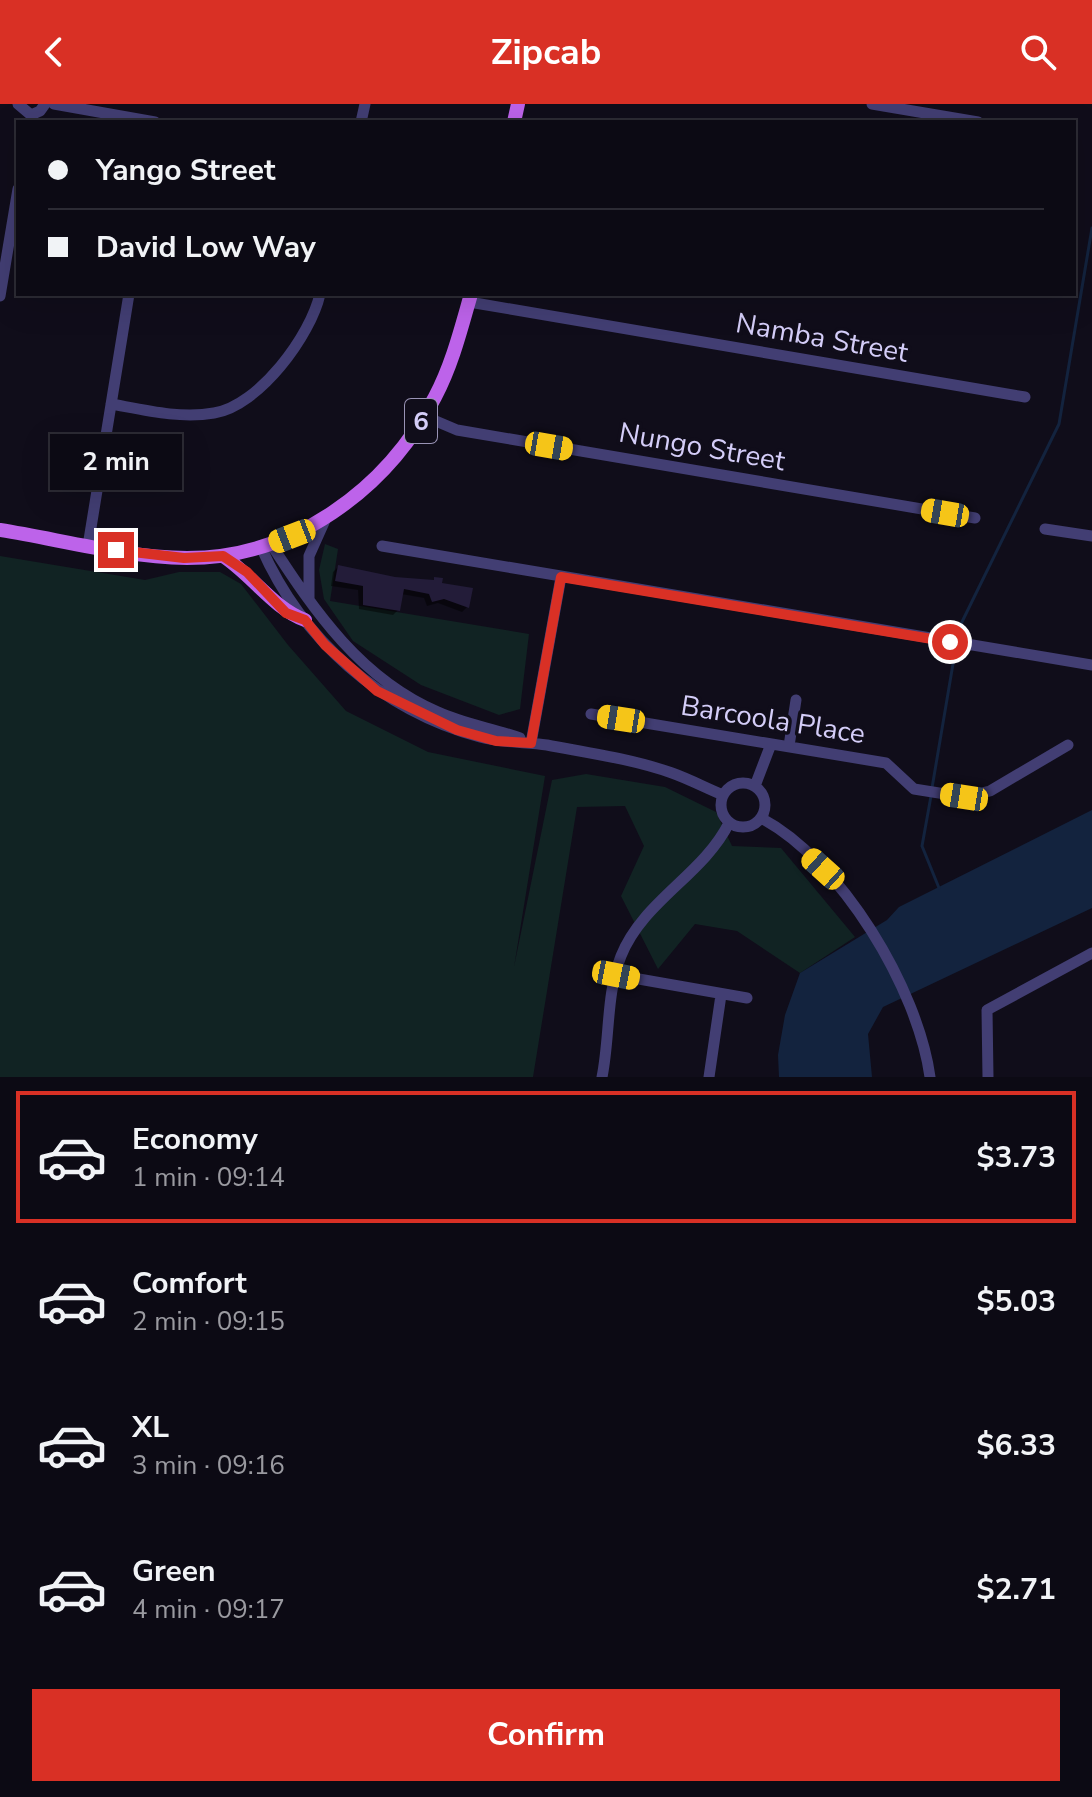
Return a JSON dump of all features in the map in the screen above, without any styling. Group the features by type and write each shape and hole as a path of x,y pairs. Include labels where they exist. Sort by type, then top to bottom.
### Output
{"main road":[{"name":"6","path":"0,530 161,557 223,556 266,546 326,518 375,479 424,416 444,380 470,298"},
{"path":"223,556 247,572 286,613 305,620"}],"street":[{"path":"18,104 30,118 45,104"},
{"path":"54,104 144,120"},
{"path":"872,104 966,120"},
{"path":"0,296 16,201"},
{"path":"88,546 129,296"},
{"path":"111,404 179,414 218,413 267,381 310,325 319,296"},
{"name":"Namba Street","path":"470,298 1025,397"},
{"name":"Nungo Street","path":"424,416 457,430 975,518"},
{"path":"309,601 309,556 326,518"},
{"path":"1045,529 1092,536"},
{"path":"266,546 343,645 396,690 460,721 531,743"},
{"path":"266,546 271,569 305,620 353,673 405,707 479,737 531,743 639,763 723,795"},
{"path":"382,546 1092,665"},
{"path":"531,743 561,577"},
{"path":"789,746 796,700"},
{"name":"Barcoola Place","path":"591,714 886,763 914,789 964,797 990,791 1068,745"},
{"path":"755,786 771,744"},
{"path":"741,783 755,786 765,804 761,818 750,827 729,823 721,810 723,795 741,783"},
{"path":"761,818 773,824 823,869 864,918 890,962 911,1009 930,1077"},
{"path":"602,1077 616,975 622,955 646,916 711,853 729,823"},
{"path":"988,1077 987,1010 1092,953"},
{"path":"616,975 747,998"},
{"path":"709,1077 721,995"}],"shaded area":[{"path":"325,544 338,549 330,601 529,634 520,709 499,715 421,685 353,641 324,599 319,570"},
{"path":"0,556 145,580 179,572 220,572 241,584 288,645 346,711 428,752 545,776 514,967 552,780 586,774 665,787 716,812 732,846 781,848 855,937 800,973 737,931 695,924 658,969 621,896 644,846 625,806 577,807 533,1077 0,1077"}],"water":[{"path":"1092,810 1092,908 883,1007 868,1034 872,1077 779,1077 778,1055 785,1015 800,973 887,920 899,907"}],"building":[{"path":"338,565 395,577 443,578 442,583 473,588 469,608 444,599 432,602 429,594 404,589 400,611 363,605 363,586 335,581"}],"waterway":[{"path":"958,630 1059,424 1092,228"},
{"path":"932,788 954,658"},
{"path":"931,796 922,846 939,888"}],"route":[{"path":"116,550 184,558 223,556 247,572 286,613 305,620 353,673 377,691 430,719 496,741 531,743 561,577 950,642"}]}
